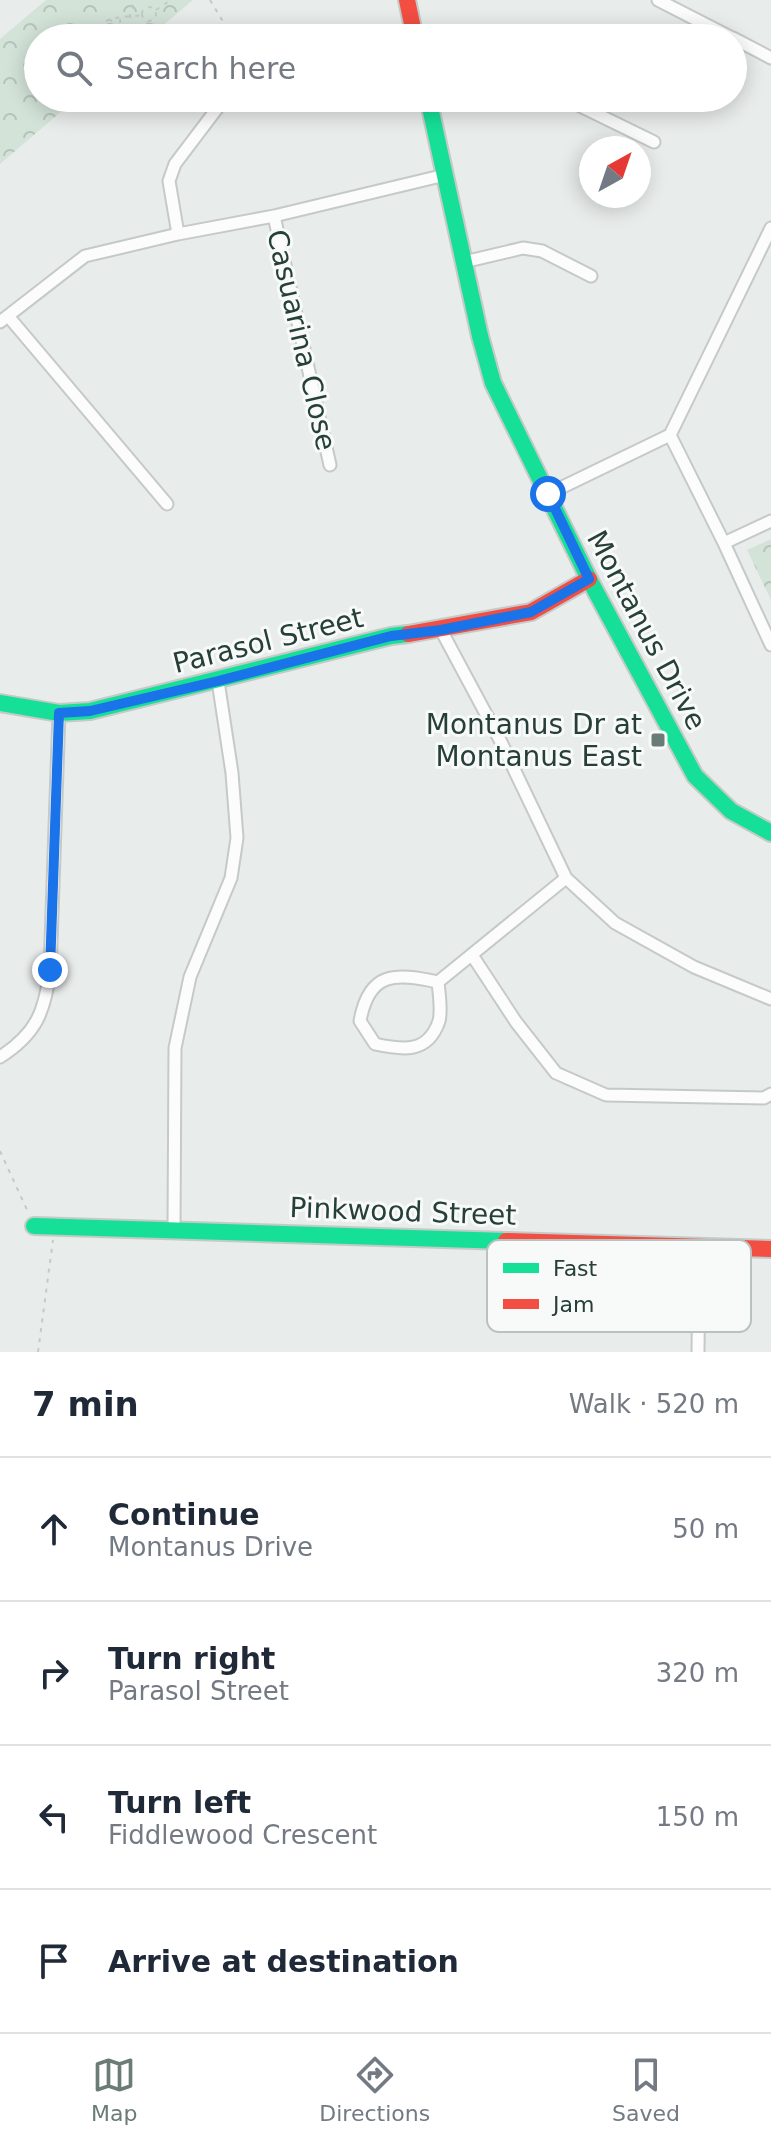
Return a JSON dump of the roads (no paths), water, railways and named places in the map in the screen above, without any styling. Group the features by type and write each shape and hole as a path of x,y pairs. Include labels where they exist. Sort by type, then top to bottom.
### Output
{"street":[{"path":"407,0 412,24"},
{"path":"658,0 705,24"},
{"path":"747,45 771,58"},
{"path":"178,234 169,181 175,164 214,112"},
{"name":"Montanus Drive","path":"431,112 493,383 589,579 695,776 731,811 771,833"},
{"path":"593,112 654,142"},
{"path":"167,504 4,319 85,256 274,216 445,175"},
{"name":"Casuarina Close","path":"274,216 330,465"},
{"path":"548,494 670,435 771,228"},
{"path":"464,262 523,248 542,251 591,276"},
{"path":"670,435 771,645"},
{"path":"724,543 771,521"},
{"name":"Parasol Street","path":"0,703 59,713 90,711 391,636 441,630 531,612 589,579"},
{"path":"441,630 501,742 566,878 615,923 694,967 771,999"},
{"path":"174,1229 175,1048 190,977 231,878 237,838 232,773 218,681"},
{"path":"0,1057 18,1046 35,1026 47,1001 59,713"},
{"path":"438,982 566,878"},
{"path":"472,955 516,1022 556,1073 606,1095 764,1098 771,1094"},
{"path":"408,975 438,982 440,1019 427,1041 404,1050 375,1044 360,1021 364,998 377,982 408,975"},
{"name":"Pinkwood Street","path":"34,1226 495,1240"},
{"name":"Pinkwood Street","path":"751,1248 771,1249"},
{"path":"698,1332 698,1352"}],"place":[{"name":"Montanus Dr at Montanus East","path":"658,740"}]}
